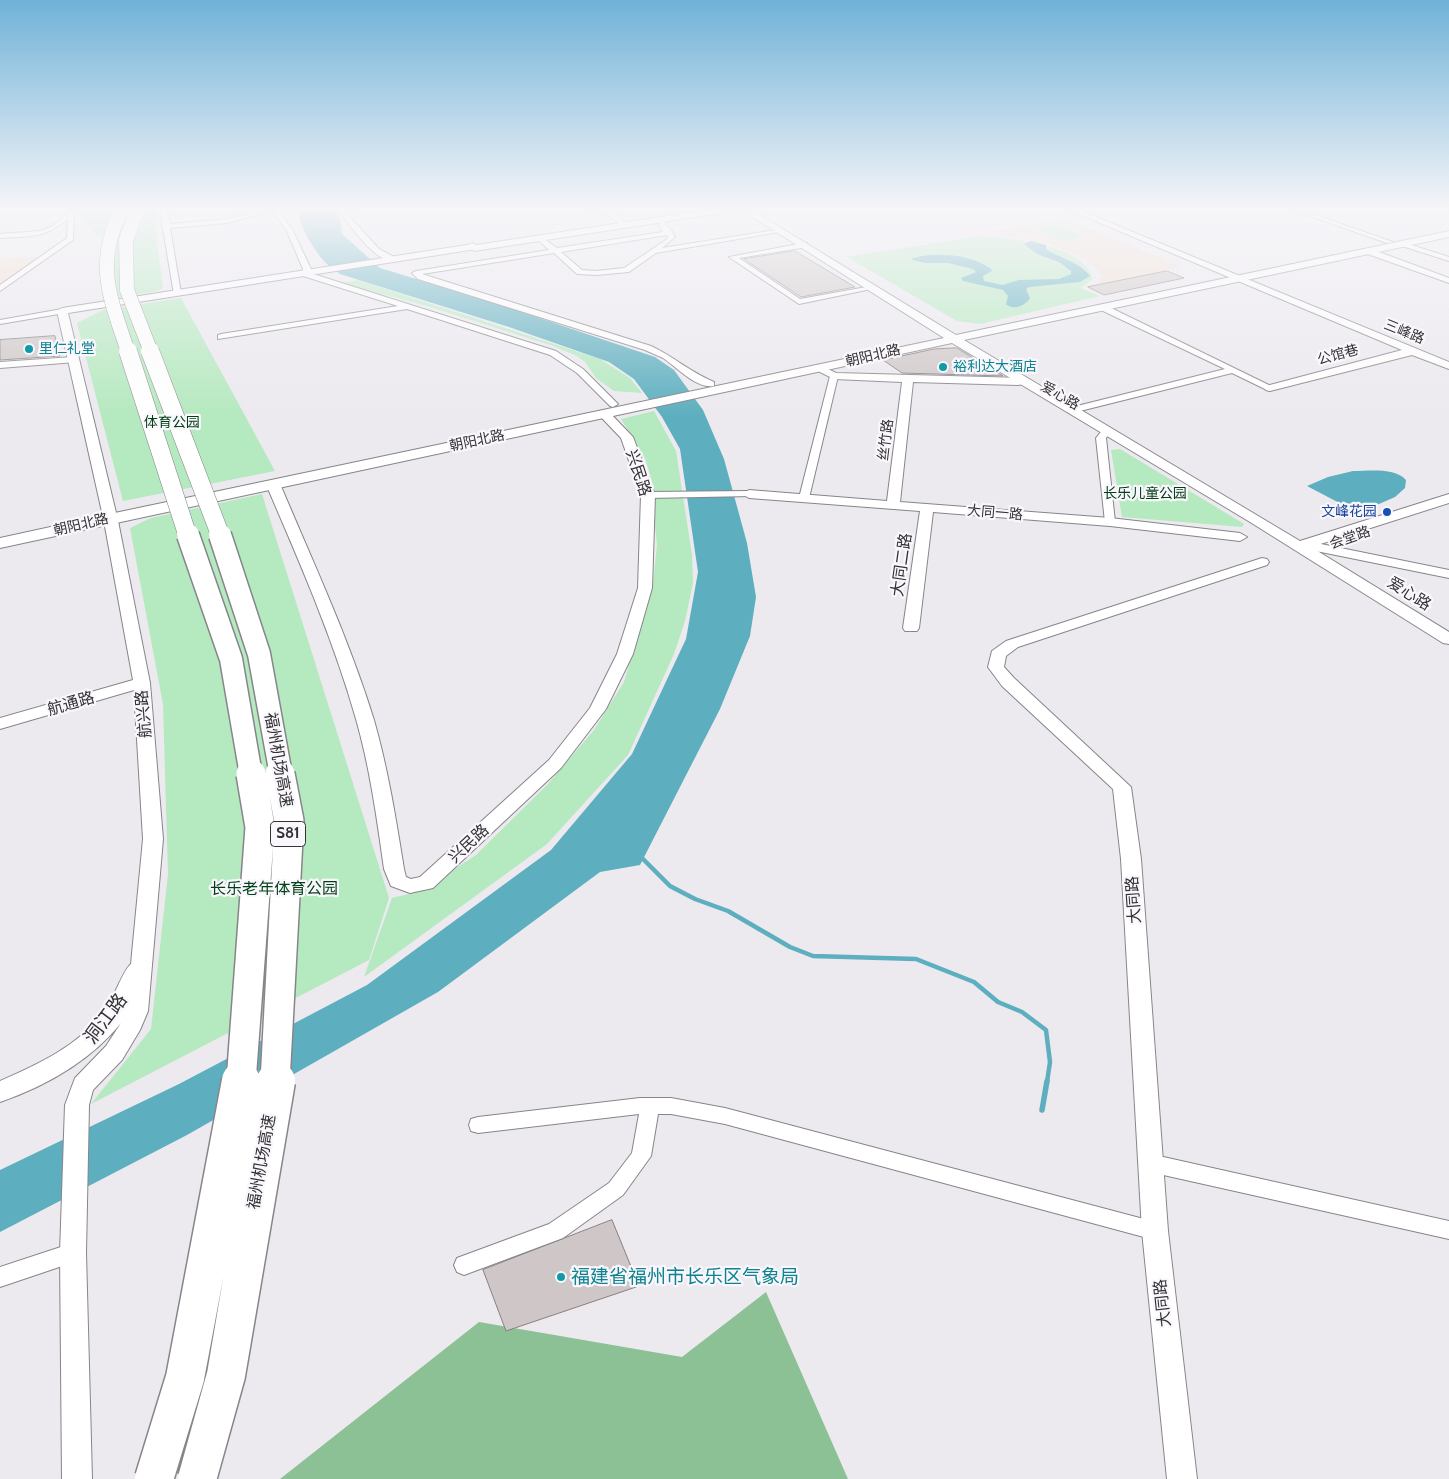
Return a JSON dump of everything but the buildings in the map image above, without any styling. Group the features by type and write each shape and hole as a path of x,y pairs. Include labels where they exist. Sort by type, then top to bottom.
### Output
{"highway":[{"name":"福州机场高速","path":"106,278 111,300 197,563 231,659 260,826 241,1084 185,1378 154,1479"},
{"name":"福州机场高速","path":"127,278 127,290 228,556 259,654 289,821 276,1079 226,1374 197,1479"}],"main road":[{"name":"爱心路","path":"856,278 1080,408 1310,547 1449,639"},
{"name":"爱心路","path":"864,278 956,335 1024,381 1310,547 1449,625"},
{"path":"956,335 1230,278"},
{"path":"1076,311 1104,308 1231,278"},
{"name":"朝阳北路","path":"0,543 109,514 697,390 820,368 956,335"},
{"name":"朝阳北路","path":"697,390 711,384 956,335"},
{"name":"朝阳北路","path":"0,535 273,484 609,409"},
{"name":"会堂路","path":"1310,547 1449,498"},
{"name":"会堂路","path":"1310,547 1449,505"}],"street":[{"path":"0,289 16,278"},
{"path":"174,278 177,293"},
{"path":"0,322 279,278"},
{"name":"兴民路","path":"273,484 338,638 365,721 380,780 394,869 398,881 410,886 426,883 555,764 598,710 625,654 645,588 648,495 627,437 609,409 580,371 553,353 319,278"},
{"path":"424,278 648,348 667,357 690,375 711,384"},
{"path":"763,278 799,302 872,288"},
{"name":"三峰路","path":"1237,278 1449,366"},
{"path":"221,337 409,306"},
{"path":"1104,308 1270,388"},
{"name":"航兴路","path":"62,311 109,514 142,683 153,839 141,958 139,999 132,1024 114,1053 83,1085 77,1105 73,1240 77,1479"},
{"name":"公馆巷","path":"1270,388 1413,351"},
{"path":"0,365 73,360"},
{"path":"820,368 834,376 1024,381"},
{"path":"1080,408 1233,370"},
{"path":"804,498 834,376"},
{"name":"丝竹路","path":"893,505 908,378"},
{"path":"1107,430 1101,438 1110,522"},
{"path":"648,495 749,494"},
{"name":"大同一路","path":"749,494 1110,522 1240,537"},
{"name":"大同二路","path":"911,628 927,508"},
{"name":"爱心路","path":"1310,547 1449,574"},
{"name":"大同路","path":"1182,1479 1155,1231 1131,859 1122,787 1008,682 996,667 998,654 1012,644 1262,562"},
{"name":"航通路","path":"0,724 142,683"},
{"name":"洞江路","path":"0,1092 59,1064 91,1043 116,1011 131,984 141,958"},
{"path":"464,1265 556,1231 616,1189 641,1156 650,1106"},
{"path":"478,1125 650,1106 671,1106 725,1116 1155,1231"},
{"path":"1150,1164 1449,1230"},
{"path":"0,1277 73,1240"}],"shaded area":[{"path":"0,278 11,278 5,282 0,282"},
{"path":"1100,278 1127,278 1097,284"}],"green space":[{"path":"112,278 162,278 163,288 158,291 112,298"},
{"path":"883,278 1093,278 1081,288 1100,296 980,324 957,321"},
{"path":"358,280 600,359 630,378 642,393 614,391 596,378 585,362 577,356 553,346 430,307 341,283"},
{"name":"体育公园","path":"181,298 275,471 123,501 77,323 103,310"},
{"path":"654,411 676,451 692,555 693,583 685,621 674,654 628,755 547,844 364,977 392,898 421,891 476,855 548,784 594,730 624,682 653,583 657,545 653,507 654,488 645,458 621,419"},
{"name":"长乐儿童公园","path":"1120,449 1244,524 1242,527 1122,517 1111,450"},
{"name":"长乐老年体育公园","path":"262,494 389,898 369,960 91,1104 151,1029 168,874 163,704 130,528 151,518"},
{"path":"766,1292 848,1479 280,1479 479,1322 682,1357"}],"water":[{"path":"353,278 413,278 489,301 655,357 674,370 703,410 724,459 747,543 756,597 750,636 720,709 640,865 600,872 438,992 187,1135 0,1232 0,1170 179,1084 367,985 551,850 632,754 686,639 698,572 680,449 662,417 634,379 609,362 509,327"},
{"path":"961,278 983,278 984,281 1002,285 1019,280 1087,278 1080,282 1029,287 1026,289 1030,298 1028,301 1019,307 1012,307 1006,304 1008,296 1003,290 963,281"},
{"path":"1353,471 1388,471 1395,473 1406,480 1405,488 1395,497 1379,504 1347,507 1307,486 1328,477"}],"waterway":[{"path":"639,858 643,859 670,886 695,899 728,911 790,947 813,956 916,959 974,982 998,1002 1022,1012 1046,1030 1050,1062 1047,1082"},
{"path":"1042,1110 1047,1081"}],"place":[{"name":"里仁礼堂","path":"29,349"},
{"name":"裕利达大酒店","path":"943,367"},
{"name":"文峰花园","path":"1387,512"},
{"name":"福建省福州市长乐区气象局","path":"561,1277"}]}
